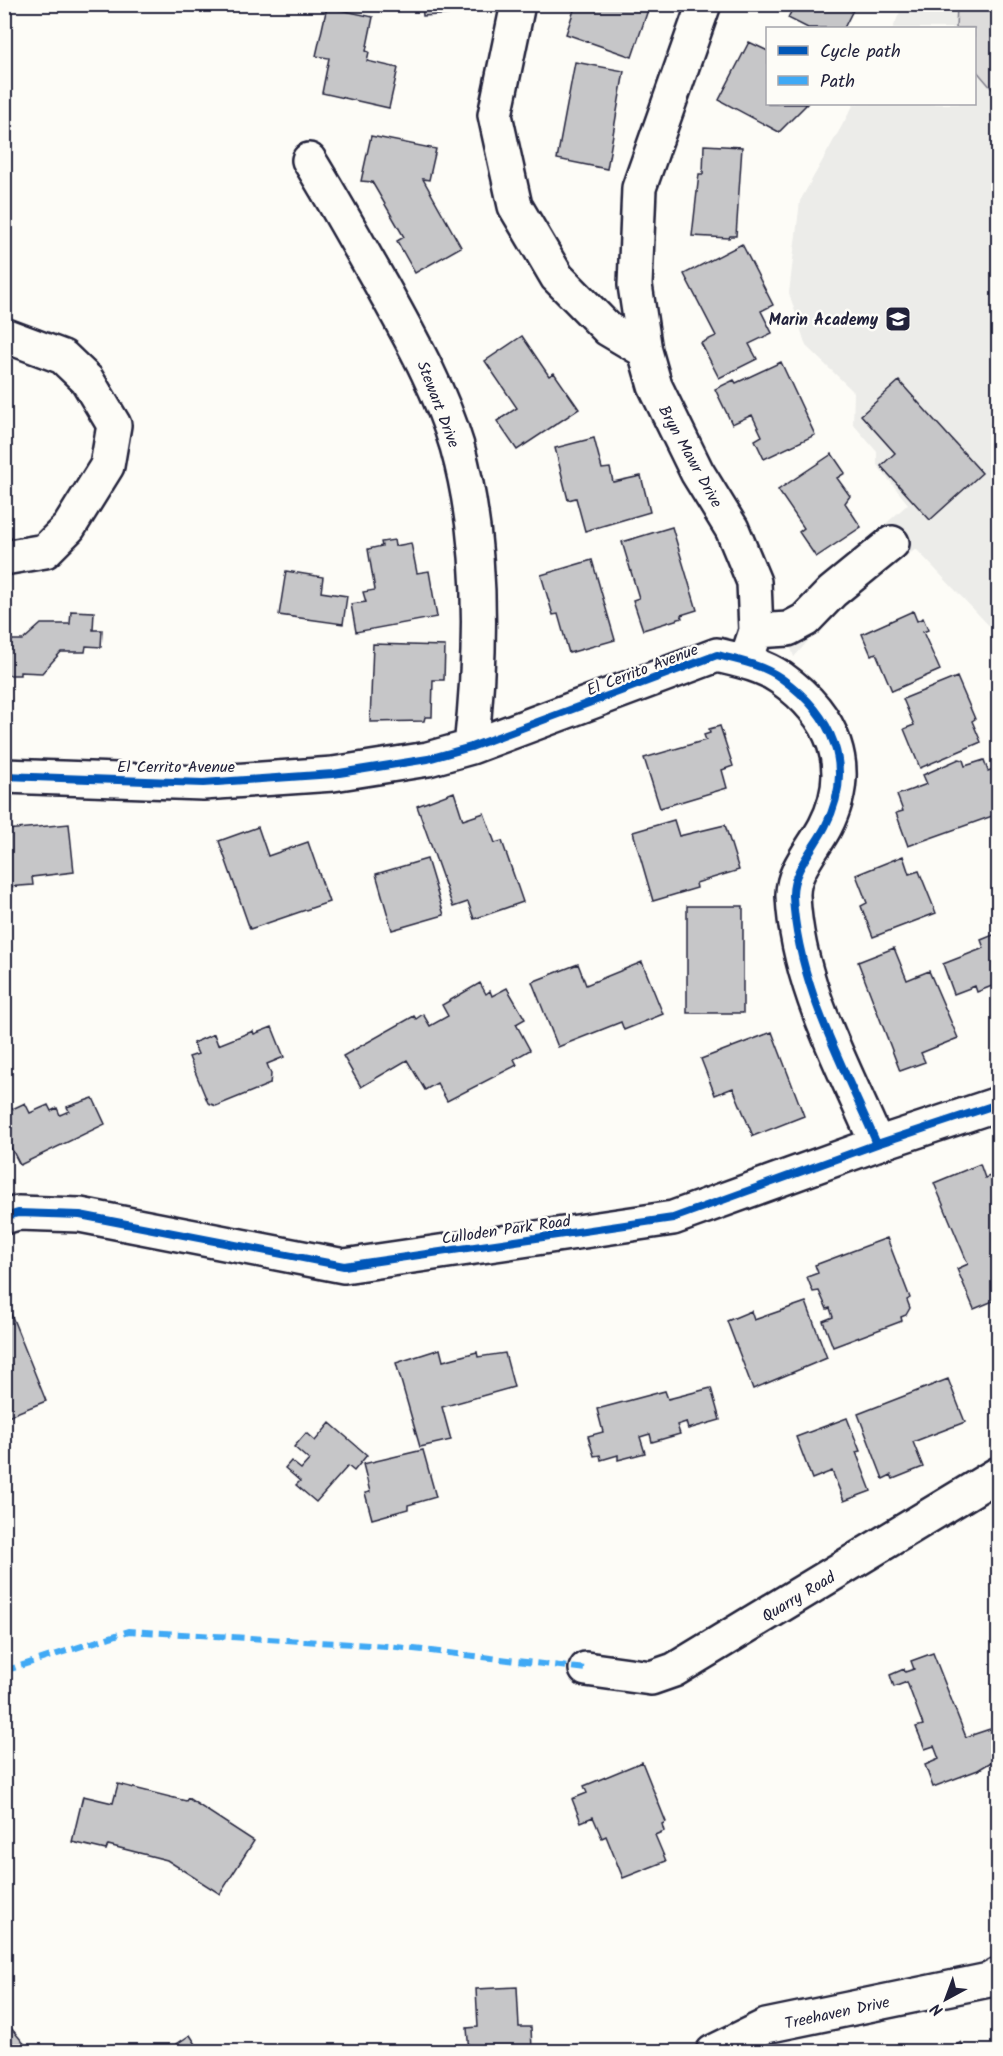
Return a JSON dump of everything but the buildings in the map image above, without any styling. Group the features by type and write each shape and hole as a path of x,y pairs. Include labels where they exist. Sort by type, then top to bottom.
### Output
{"street":[{"path":"518,4 495,115 515,206 556,277 608,329 645,351"},
{"name":"Bryn Mawr Drive","path":"704,4 639,188 635,285 645,351 655,386 668,418 697,472 732,529 754,582 756,631 746,661"},
{"name":"Stewart Drive","path":"309,160 409,333 457,446 476,545 480,651 471,747"},
{"path":"4,335 63,357 87,380 114,425 107,466 69,527 45,551 4,558"},
{"path":"756,631 788,629 805,620 832,592 892,543"},
{"name":"El Cerrito Avenue","path":"4,776 203,783 333,774 428,759 471,747 717,655 746,661 780,677 806,701 829,729 840,760 838,793 825,826 803,862 792,894 807,979 877,1144"},
{"name":"Culloden Park Road","path":"4,1217 18,1213 80,1215 344,1266 673,1218 877,1144 999,1104"},
{"name":"Quarry Road","path":"586,1669 651,1678 674,1670 999,1474"},
{"name":"Treehaven Drive","path":"713,2052 766,2026 989,1980 999,1975"}],"shaded area":[{"name":"Marin Academy","path":"903,5 998,5 998,635 916,549 844,600 794,657 781,617 809,596 820,582 908,504 877,465 877,452 853,424 854,392 806,346 789,293 800,201 853,105 976,105 976,27 893,27"},
{"path":"957,5 998,5 998,96 976,70 976,27 956,27"}],"marked path":[{"path":"4,1671 129,1631 388,1646 586,1669"}],"cycle path":[{"path":"4,776 203,783 333,774 428,759 471,747 717,655 766,670 781,678 814,708 834,744 839,784 825,827 804,860 796,878 793,896 796,929 812,992 877,1144"},
{"path":"4,1217 18,1213 80,1215 344,1266 673,1218 877,1144 998,1104"}],"place":[{"name":"Marin Academy","path":"898,319"}]}
